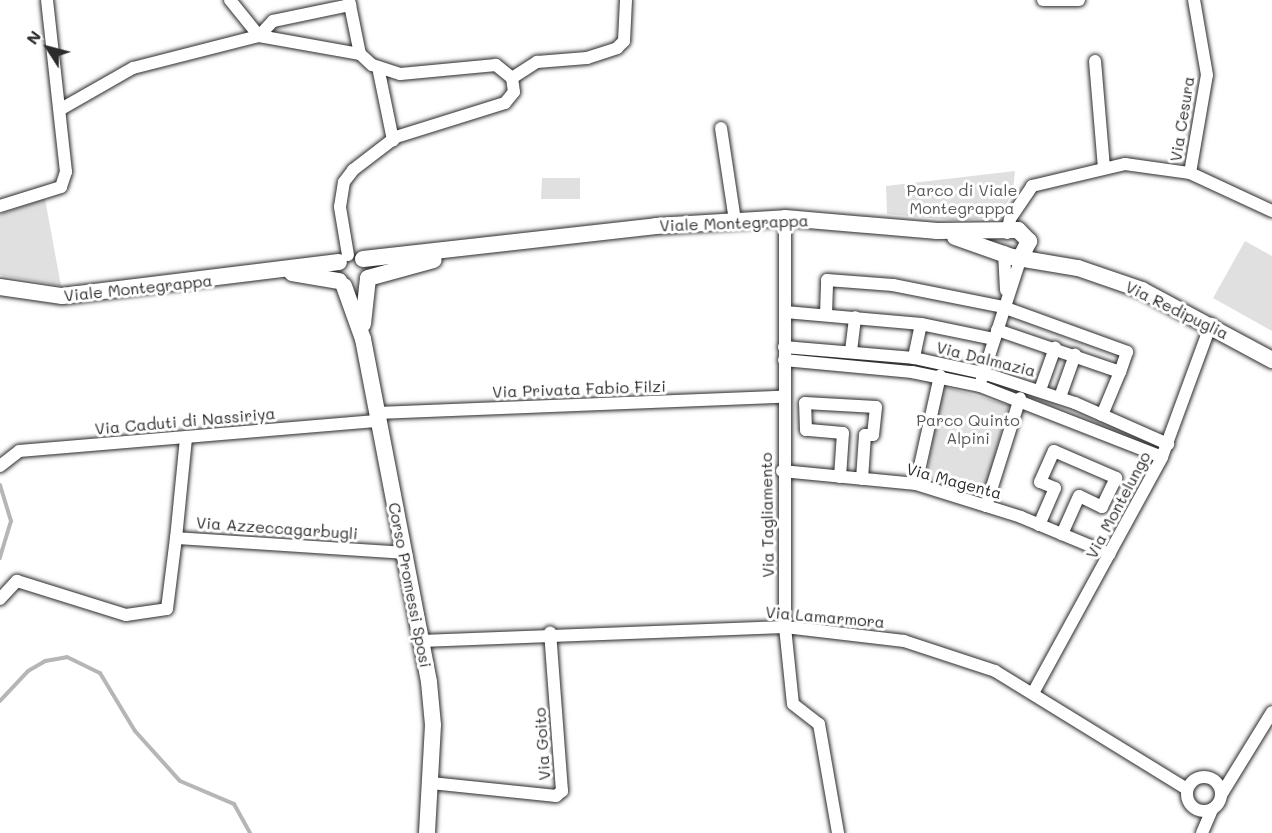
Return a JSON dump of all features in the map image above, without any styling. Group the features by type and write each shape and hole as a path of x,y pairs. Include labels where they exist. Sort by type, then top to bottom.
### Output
{"main road":[{"name":"Viale Montegrappa","path":"0,287 62,296 276,272 350,258 785,218 937,231 1020,235"},
{"name":"Viale Montegrappa","path":"937,231 1021,257"},
{"path":"1004,252 1020,235"},
{"path":"1020,235 1021,257"},
{"name":"Via Redipuglia","path":"1020,235 1078,268 1211,324 1272,360"},
{"name":"Viale Montegrappa","path":"276,272 357,287 368,278 531,241"},
{"name":"Via Redipuglia","path":"1021,257 1078,268"},
{"name":"Corso Promessi Sposi","path":"363,339 368,278 350,258 341,284 363,339 421,641 433,725 427,833"}],"street":[{"path":"0,206 61,187 66,172 57,123 60,103 47,0"},
{"path":"230,0 259,36"},
{"path":"512,78 537,62 579,60 617,48 624,41 626,0"},
{"path":"1043,0 1079,0"},
{"name":"Via Cesura","path":"1190,173 1207,75 1194,0"},
{"path":"259,36 273,21 350,2 360,54"},
{"path":"60,103 133,68 259,36 360,54 378,67 400,75 496,65 512,78 514,92 505,103 393,140 362,160 344,182 340,230 350,258"},
{"path":"1095,61 1104,168"},
{"path":"378,67 393,140"},
{"path":"721,128 735,221"},
{"path":"1020,235 1020,202 1032,186 1054,177 1125,164 1190,173 1272,211"},
{"name":"Via Tagliamento","path":"785,218 782,397 785,627 793,704 819,724 838,833"},
{"path":"1004,252 1005,302"},
{"path":"980,386 1021,257"},
{"path":"826,314 827,280 924,290 1005,302 1127,352 1102,415"},
{"path":"784,312 855,317 995,334 1055,348 1120,372"},
{"path":"851,351 855,317"},
{"path":"914,358 921,324"},
{"name":"Via Montelungo","path":"1033,693 1162,458 1211,324"},
{"path":"1040,390 1055,348"},
{"name":"Via Dalmazia","path":"784,354 851,351 914,358 983,373 1060,397 1168,444"},
{"name":"Via Dalmazia","path":"784,354 940,376 980,386 1020,398 1162,458"},
{"path":"1060,397 1075,355"},
{"path":"916,484 940,376"},
{"name":"Via Privata Fabio Filzi","path":"378,417 782,397"},
{"path":"986,506 1020,398"},
{"path":"840,477 843,433 806,430 805,403 876,407 873,435 865,435 861,479"},
{"name":"Via Caduti di Nassiriya","path":"0,466 19,451 186,438 378,417"},
{"name":"Via Azzeccagarbugli","path":"186,438 176,538 405,553"},
{"path":"1039,525 1055,488 1041,482 1054,451 1116,478 1102,507 1079,496 1062,534"},
{"name":"Via Magenta","path":"782,471 916,484 1039,525 1110,554"},
{"path":"0,599 17,581 126,615 167,609 176,538"},
{"name":"Via Lamarmora","path":"421,641 550,632 785,627 944,650 1033,693 1187,789"},
{"name":"Via Goito","path":"431,783 556,796 562,791 550,632"},
{"path":"1202,833 1212,809 1272,712"},
{"path":"1212,809 1195,809 1187,789 1198,777 1209,777 1221,795"}],"green space":[{"name":"Parco di Viale Montegrappa","path":"1015,171 1013,192 1000,215 963,221 887,214 886,186"},
{"path":"542,178 580,178 580,199 541,199"},
{"path":"45,199 61,286 0,275 0,214"},
{"path":"1245,241 1272,256 1272,331 1213,298"},
{"name":"Parco Quinto Alpini","path":"942,386 1009,405 984,495 926,478"}],"waterway":[{"path":"0,485 11,521 0,558"},
{"path":"0,701 28,671 45,661 67,657 100,673 135,731 180,781 234,804 250,833"}]}
